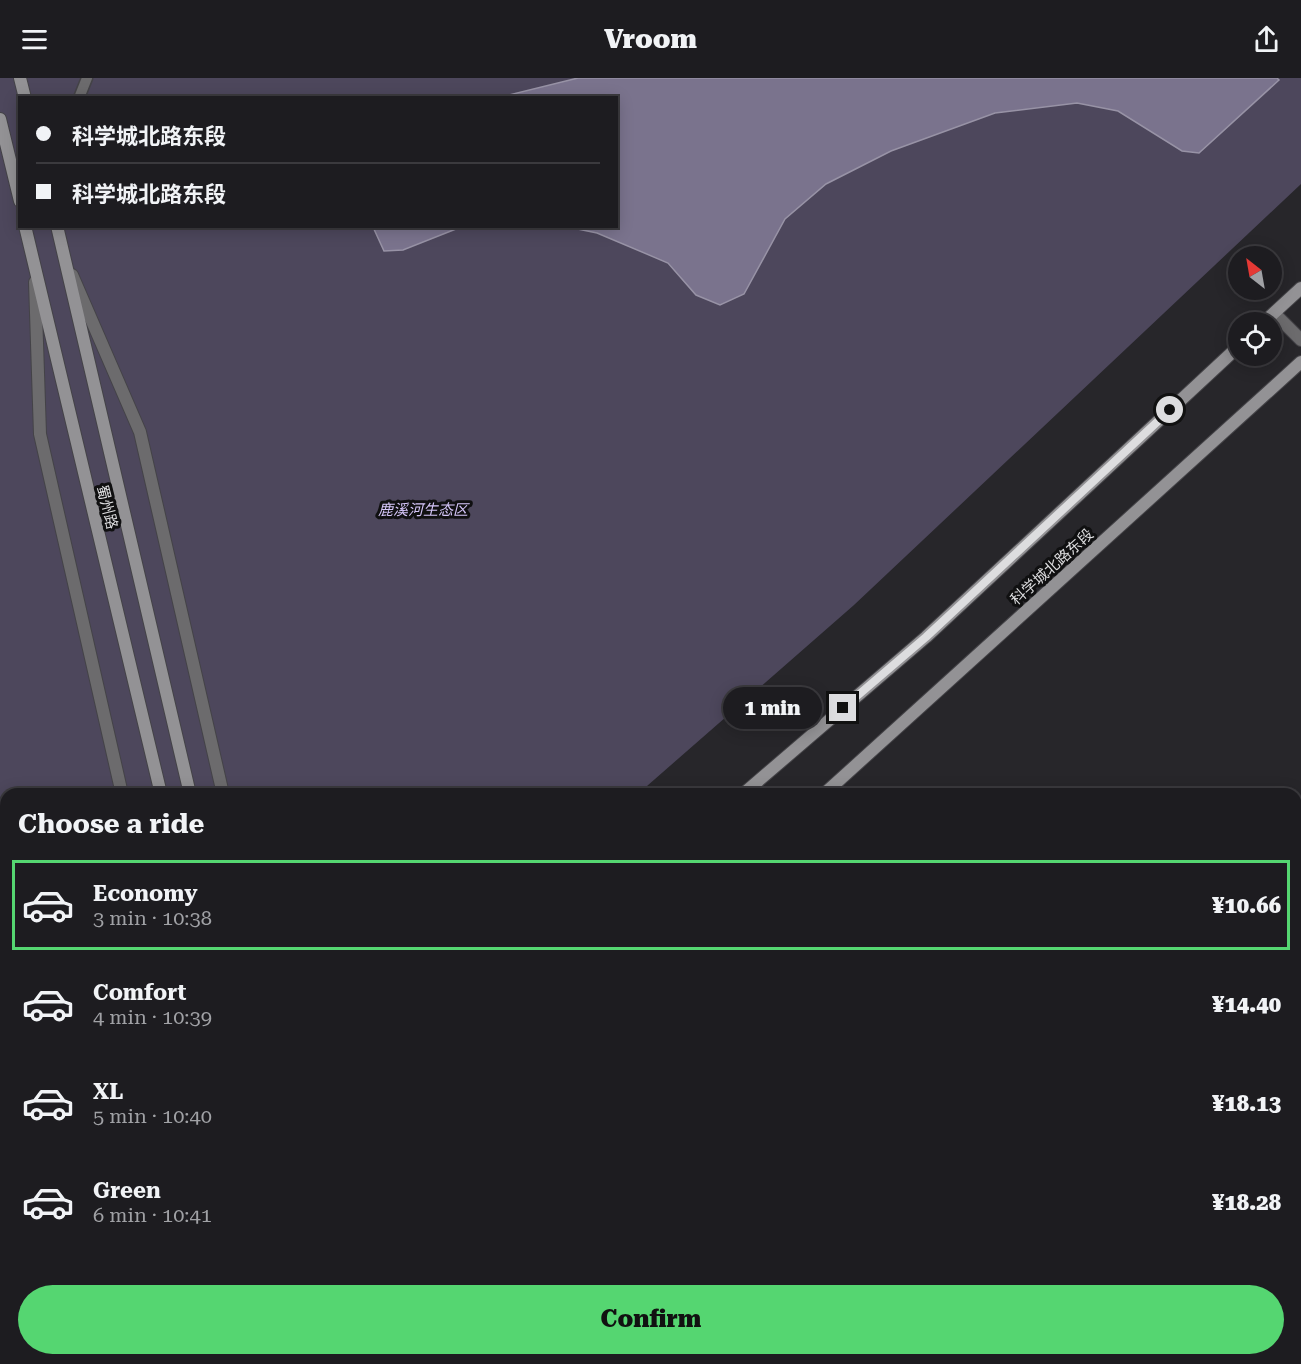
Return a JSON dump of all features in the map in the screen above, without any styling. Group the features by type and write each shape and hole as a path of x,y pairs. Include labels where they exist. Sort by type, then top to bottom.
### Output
{"main road":[{"path":"20,78 24,96"},
{"path":"0,119 18,193"},
{"name":"蜀州路","path":"26,228 160,788"},
{"name":"蜀州路","path":"57,228 189,788"},
{"path":"1275,312 1301,288"},
{"path":"750,788 926,637 1228,356"},
{"name":"科学城北路东段","path":"831,788 1301,362"}],"street":[{"path":"64,257 140,432 222,788"},
{"path":"35,265 40,434 121,788"},
{"path":"1282,321 1301,340"}],"lane":[{"path":"80,96 87,78"}],"green space":[{"name":"鹿溪河生态区","path":"0,78 1301,78 1301,184 1235,246 1228,246 1228,253 854,605 645,788 0,788"}],"shaded area":[{"path":"578,78 1277,78 1279,80 1199,153 1182,151 1118,111 1077,103 995,113 891,151 826,184 785,219 744,294 720,305 696,295 668,263 597,233 573,228 618,228 618,96 505,96"},
{"path":"373,228 458,228 403,250 384,251"}],"route":[{"path":"843,708 926,637 1170,410"}]}
